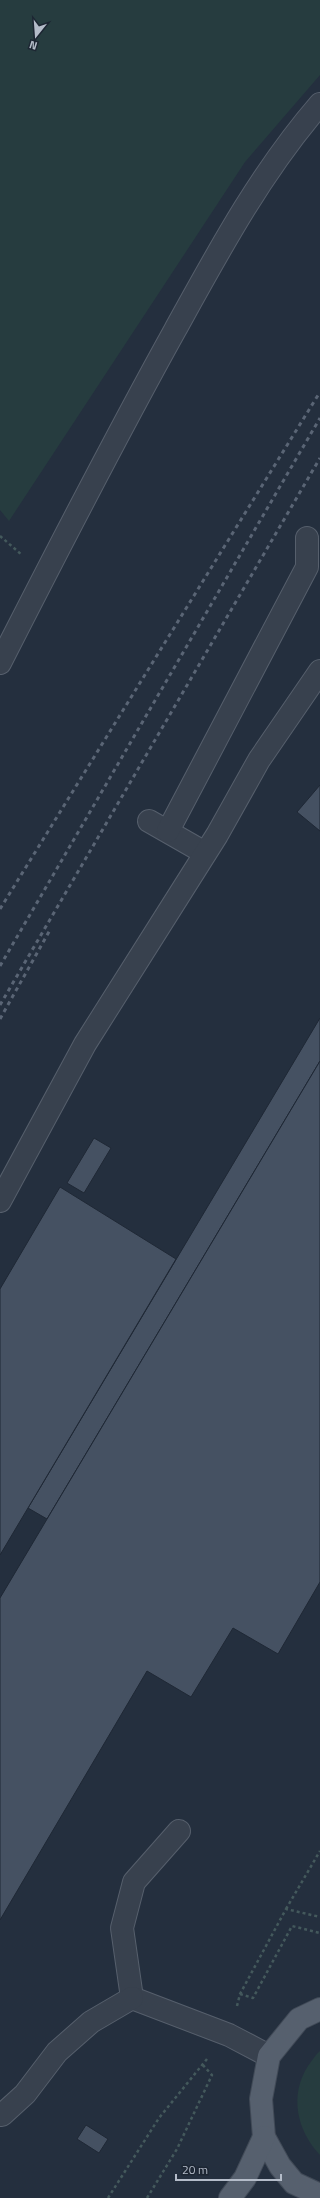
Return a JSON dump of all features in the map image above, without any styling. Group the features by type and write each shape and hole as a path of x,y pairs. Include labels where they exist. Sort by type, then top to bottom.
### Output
{"main road":[{"path":"320,2009 299,2019 269,2056 261,2099 264,2137 280,2166 294,2183 320,2195"},
{"path":"230,2198 245,2178 264,2137"}],"street":[{"path":"0,663 104,458 202,281 246,205 302,124 320,104"},
{"path":"168,832 307,567 307,538"},
{"path":"0,1201 85,1044 205,853 259,760 320,671"},
{"path":"148,821 205,853"},
{"path":"132,1998 122,1928 134,1882 178,1831"},
{"path":"132,1998 229,2035 269,2056"},
{"path":"0,2115 2,2115 25,2094 57,2052 91,2022 132,1998"}],"path":[{"path":"320,1851 286,1909 240,1994 253,1998 292,1926 320,1933"},
{"path":"286,1909 320,1917"},
{"path":"108,2198 159,2118 202,2064 212,2075 177,2149 147,2198"}],"green space":[{"path":"0,0 320,0 320,75 245,162 9,521 0,510"},
{"path":"320,2051 320,2155 312,2145 301,2124 297,2101 302,2077 308,2066"}],"building":[{"path":"320,785 320,831 297,812"},
{"path":"320,1018 320,1061 47,1519 28,1508"},
{"path":"320,1061 320,1582 278,1654 233,1628 191,1697 147,1671 0,1920 0,1598"},
{"path":"94,1138 111,1148 84,1193 67,1183"},
{"path":"60,1187 176,1259 0,1555 0,1289"},
{"path":"86,2125 108,2139 99,2153 77,2139"}],"railway":[{"path":"0,909 320,392"},
{"path":"0,966 320,418"},
{"path":"0,1005 320,458"},
{"path":"0,1019 50,930"}]}
